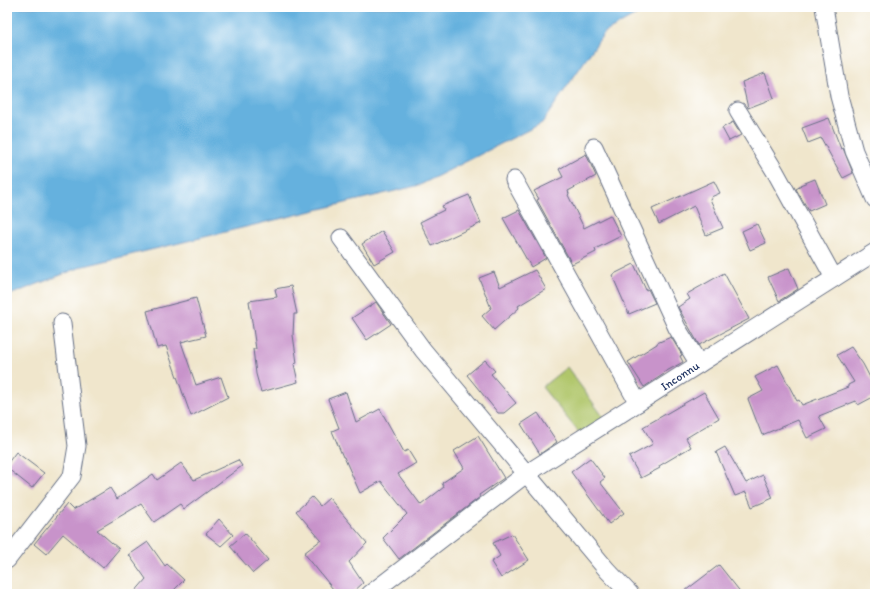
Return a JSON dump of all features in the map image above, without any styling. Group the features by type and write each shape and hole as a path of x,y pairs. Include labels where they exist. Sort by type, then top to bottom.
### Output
{"street":[{"path":"824,7 839,96 854,151 875,199"},
{"path":"738,111 776,173 834,278"},
{"path":"594,147 677,328 699,364"},
{"path":"514,180 638,403"},
{"path":"341,238 423,350 607,570 630,594"},
{"name":"Inconnu","path":"370,594 526,474 875,252"},
{"path":"7,560 72,476 77,446 62,323"}],"green space":[{"path":"567,367 604,418 580,434 542,387"}],"water":[{"path":"7,7 650,7 604,33 542,123 420,185 84,266 7,296"}],"building":[{"path":"765,73 774,98 748,108 742,82"},
{"path":"829,118 841,149 843,148 853,173 843,178 821,138 808,143 802,128"},
{"path":"733,122 741,135 729,141 722,128"},
{"path":"586,154 596,176 568,191 568,195 584,228 610,215 621,236 595,249 596,252 572,264 537,200 539,199 534,191 563,177 559,169"},
{"path":"815,179 825,204 809,211 796,189 801,186 800,185"},
{"path":"714,181 720,193 711,197 712,199 710,199 723,228 706,235 694,206 659,224 652,209"},
{"path":"469,195 481,223 432,246 420,222 444,210 442,206"},
{"path":"519,210 546,258 531,267 503,218"},
{"path":"757,224 766,243 750,250 742,231"},
{"path":"382,231 395,252 374,264 362,244"},
{"path":"634,264 646,290 648,289 655,303 629,314 612,275"},
{"path":"789,268 798,289 779,301 768,277"},
{"path":"535,270 546,289 518,306 519,308 494,330 482,316 491,308 479,278 494,272 500,287"},
{"path":"724,273 749,319 699,345 678,307 690,299 687,294"},
{"path":"291,286 297,314 294,314 293,335 297,363 294,364 298,382 261,392 256,374 253,349 256,349 249,301 277,297 275,289"},
{"path":"196,298 206,336 181,342 196,385 221,377 228,397 191,416 166,346 157,348 147,311"},
{"path":"376,302 391,324 367,340 352,318"},
{"path":"671,337 682,355 680,356 683,362 663,373 664,374 644,387 628,362 657,343"},
{"path":"851,347 863,364 875,387 875,396 858,405 856,401 819,416 826,429 807,438 798,420 762,435 748,399 763,391 755,377 778,365 797,401 799,400 802,405 848,387 848,385 854,382 837,355"},
{"path":"485,360 495,371 491,374 516,403 504,413 498,413 467,375"},
{"path":"346,392 356,422 380,409 404,452 408,450 416,463 398,474 421,505 444,487 442,483 464,468 454,451 478,436 504,478 479,495 480,497 399,559 383,538 407,514 381,481 360,493 332,431 339,428 328,399"},
{"path":"704,392 719,418 686,438 691,447 659,466 660,468 641,478 629,457 653,444 643,427"},
{"path":"538,413 557,442 540,454 521,424"},
{"path":"725,447 746,483 763,475 773,498 752,507 746,492 735,496 716,452"},
{"path":"16,452 44,473 32,488 7,468 7,464"},
{"path":"590,458 605,478 600,482 624,513 609,524 571,472"},
{"path":"238,460 242,466 184,509 180,504 154,522 141,504 97,530 119,549 103,568 63,534 46,554 34,544 67,504 73,510 110,488 117,499 153,474 157,480 181,463 194,480"},
{"path":"312,497 320,506 329,498 367,543 349,562 363,583 351,594 337,594 304,553 321,540 296,511"},
{"path":"219,519 233,535 221,546 206,534"},
{"path":"245,533 268,560 253,573 230,546"},
{"path":"512,534 529,560 501,578 491,562 500,556 493,543"},
{"path":"148,542 165,566 167,564 184,580 170,594 133,594 146,579 129,555"},
{"path":"719,565 742,594 681,594"}]}
